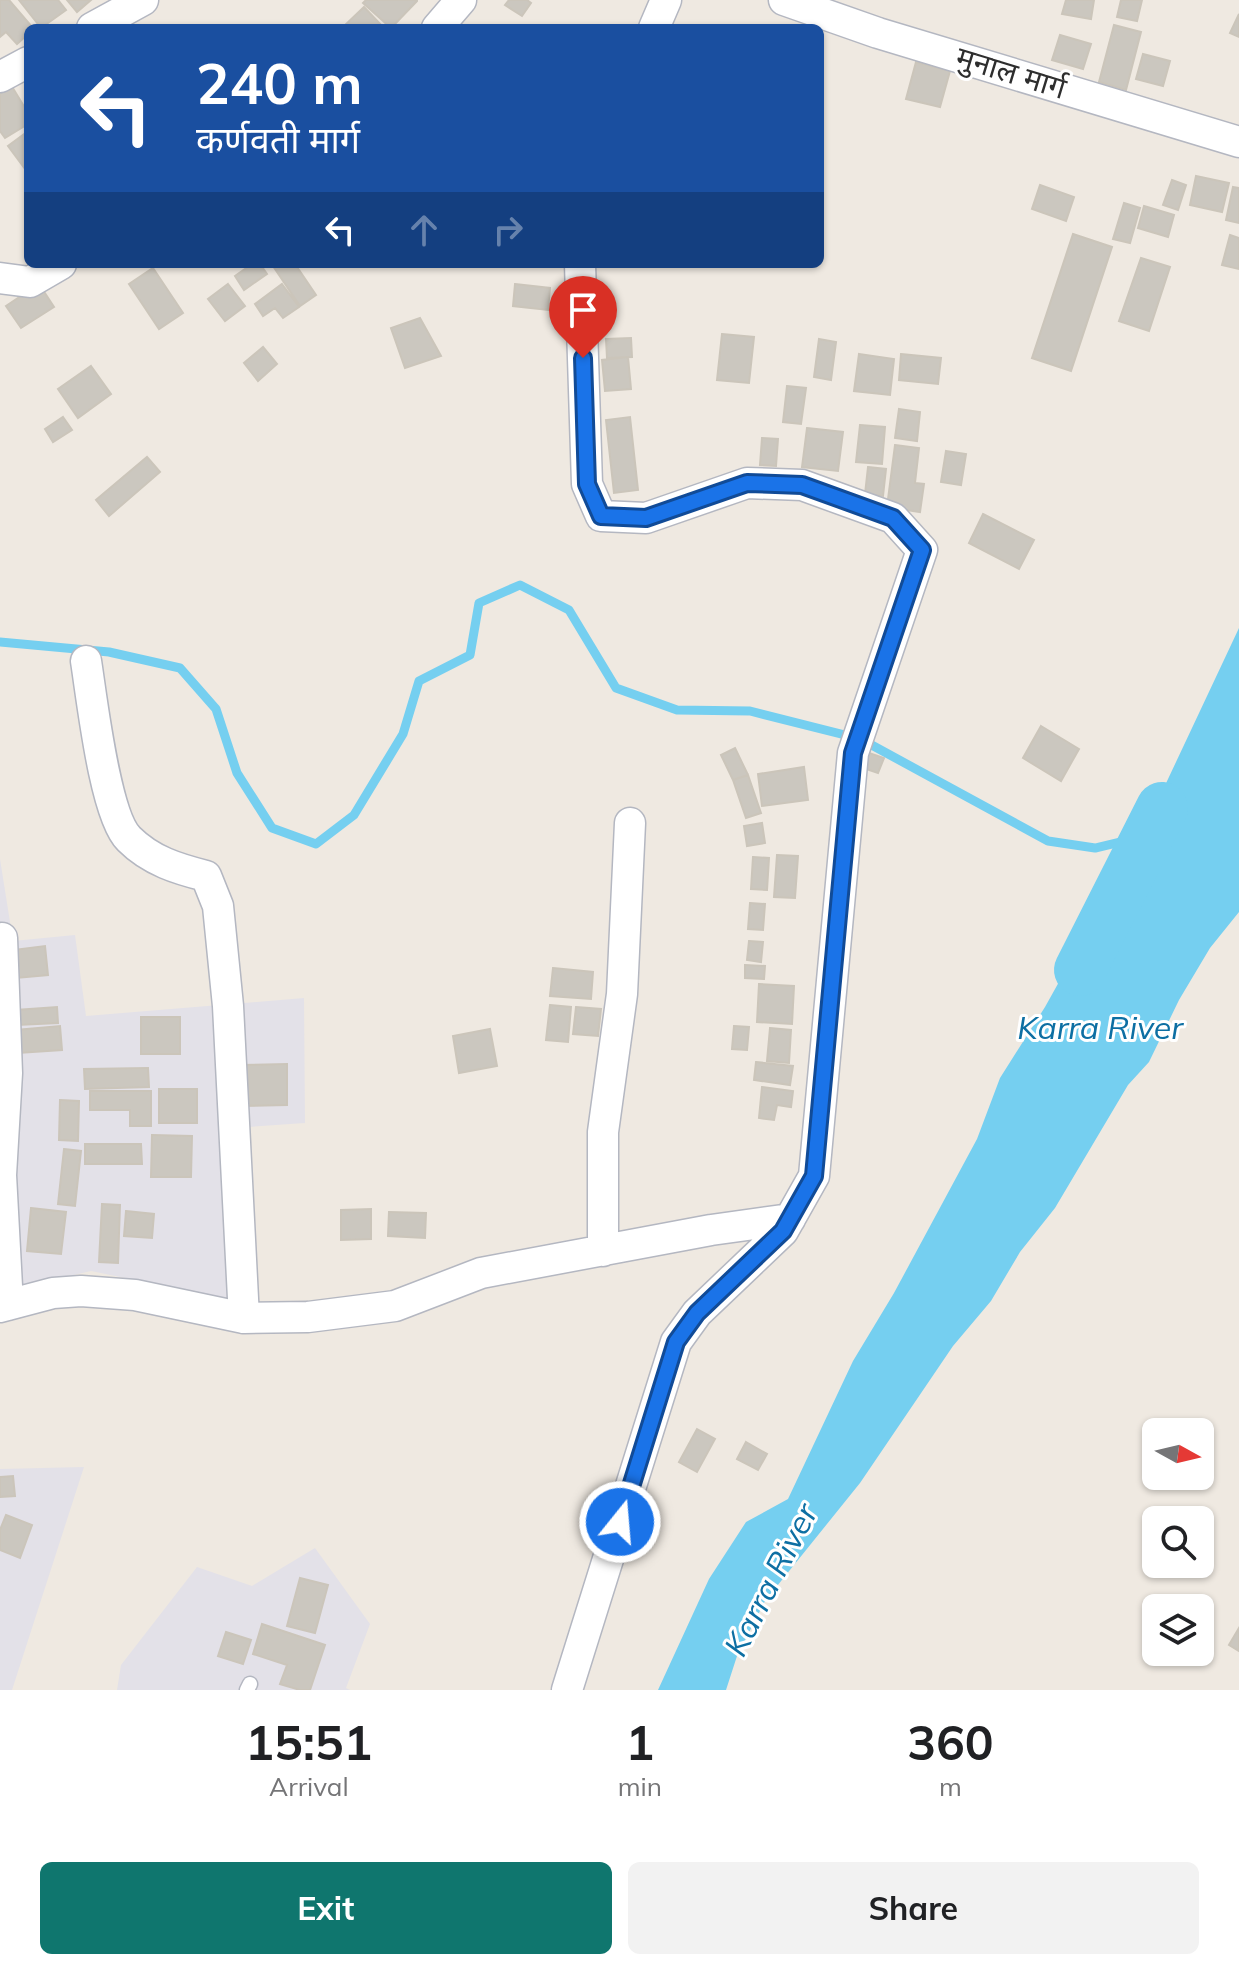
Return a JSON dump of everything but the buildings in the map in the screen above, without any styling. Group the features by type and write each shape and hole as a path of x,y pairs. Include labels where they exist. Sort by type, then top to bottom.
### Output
{"street":[{"path":"99,24 143,0"},
{"path":"440,24 461,0"},
{"path":"656,24 666,0"},
{"name":"मुनाल मार्ग","path":"784,0 878,33 1239,142"},
{"path":"0,77 24,64"},
{"path":"0,278 30,282 54,268"},
{"path":"567,1690 676,1342 697,1313 783,1231 814,1176 853,753 922,550 893,518 802,485 747,483 646,518 601,516 587,484 580,268"},
{"path":"86,661 111,806 128,838 169,867 206,876 218,906 228,1006 244,1318"},
{"path":"603,1251 603,1132 622,994 630,823"},
{"path":"2,938 7,1073 1,1175 4,1306 53,1293 81,1291 135,1295 244,1318 308,1317 395,1306 481,1273 790,1219"}],"shaded area":[{"path":"0,859 13,941 75,935 86,1016 304,998 305,1123 219,1129 232,1300 91,1271 0,1292"},
{"path":"84,1467 12,1690 0,1690 0,1469"},
{"path":"315,1548 370,1624 346,1688 350,1690 117,1690 121,1665 197,1567 252,1586"}],"water":[{"name":"Karra River","path":"1239,628 1239,912 1210,948 1179,1000 1149,1062 1128,1085 1055,1208 1020,1252 991,1301 953,1346 860,1483 765,1601 737,1656 726,1690 658,1690 709,1579 746,1522 788,1499 853,1361 894,1293 977,1139 1000,1078 1045,1007 1098,912 1121,902 1130,886 1129,862"}],"waterway":[{"path":"0,642 109,652 180,668 216,709 237,773 272,828 316,844 354,815 403,734 419,681 470,655 479,603 520,585 569,610 616,688 677,710 750,711 849,736"},
{"path":"868,743 1048,841 1095,848 1149,835"},
{"name":"Karra River","path":"1080,970 1162,808"}],"route":[{"path":"583,358 587,484 601,516 646,518 747,483 802,485 893,518 922,550 853,753 842,845 814,1176 783,1231 697,1313 676,1342 620,1522"}]}
